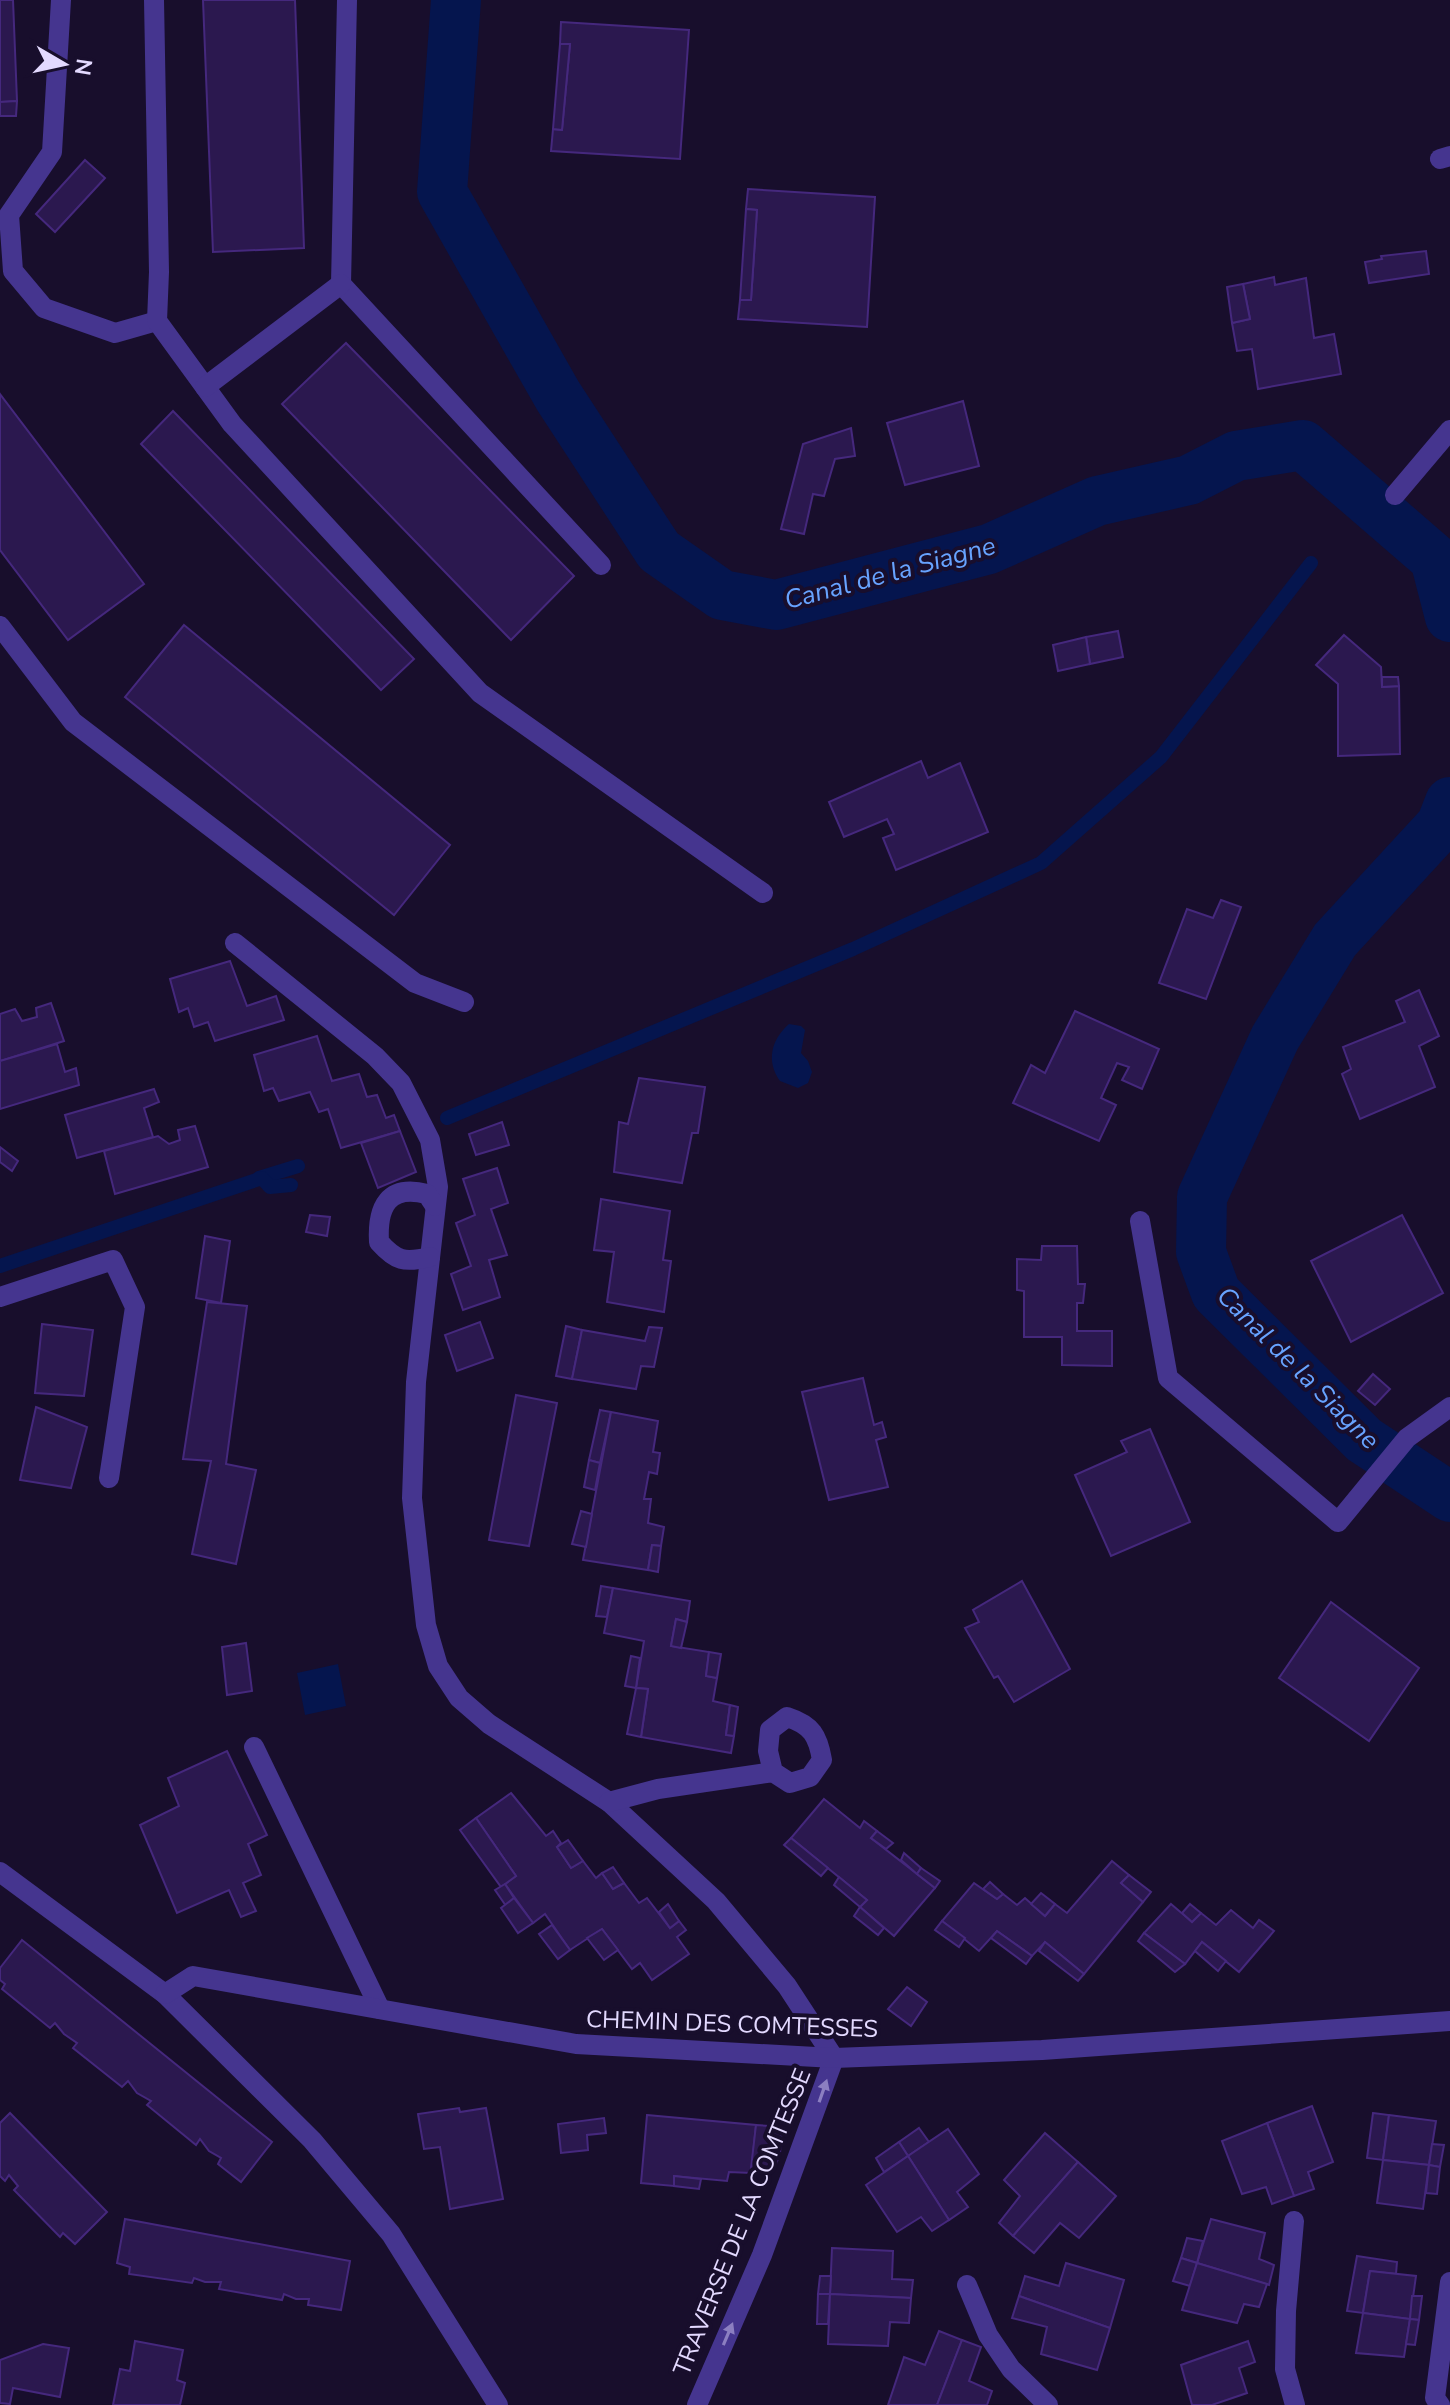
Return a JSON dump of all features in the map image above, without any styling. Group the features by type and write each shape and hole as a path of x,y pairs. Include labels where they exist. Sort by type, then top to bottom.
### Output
{"street":[{"path":"61,0 52,152 4,213 13,271 44,308 115,333 157,321"},
{"path":"154,0 159,272 157,321 232,424 480,693 763,893"},
{"path":"347,0 341,284 601,565"},
{"path":"205,387 341,284"},
{"path":"1395,495 1450,430"},
{"path":"0,626 73,722 415,983 464,1002"},
{"path":"235,943 375,1056 401,1083 430,1140 438,1187 416,1382 412,1498 426,1625 438,1666 459,1698 489,1724 609,1802 716,1901 787,1986 834,2058"},
{"path":"430,1257 412,1261 394,1257 379,1242 377,1218 385,1202 398,1193 413,1190 427,1194 435,1206"},
{"path":"1140,1221 1168,1378 1338,1522 1407,1438 1450,1407"},
{"path":"0,1297 113,1260 135,1307 109,1478"},
{"path":"254,1747 380,2009"},
{"path":"609,1802 658,1789 773,1772"},
{"path":"0,1872 165,1994 312,2140 391,2234 498,2405"},
{"name":"CHEMIN DES COMTESSES","path":"165,1994 193,1976 576,2044 834,2058 1058,2049 1450,2021"},
{"name":"TRAVERSE DE LA COMTESSE","path":"697,2405 762,2255 834,2058"},
{"path":"1294,2221 1286,2311 1285,2369 1295,2405"},
{"path":"1431,2403 1450,2282"},
{"path":"967,2285 988,2335 1011,2369 1048,2405"}],"shaded area":[{"path":"789,1024 805,1030 801,1053 812,1072 808,1083 798,1088 780,1081 773,1066 772,1051"},
{"path":"338,1664 346,1706 305,1715 297,1673"}],"building":[{"path":"0,0 13,0 17,101 0,102"},
{"path":"203,0 295,0 304,248 213,252"},
{"path":"561,22 689,30 680,159 551,151 553,129 562,130 570,44 560,44"},
{"path":"560,44 570,44 562,130 553,129"},
{"path":"17,101 16,116 0,116 0,102"},
{"path":"85,160 105,178 55,232 36,214"},
{"path":"748,189 875,197 867,327 738,319 740,300 751,300 757,210 746,209"},
{"path":"746,209 757,210 751,300 740,300"},
{"path":"1426,251 1429,274 1369,283 1365,262 1382,259 1381,256"},
{"path":"1274,277 1275,285 1306,278 1314,338 1334,334 1341,374 1258,389 1252,349 1237,351 1232,323 1250,319 1243,284"},
{"path":"1243,284 1250,319 1232,323 1227,287"},
{"path":"346,343 574,576 511,640 282,404"},
{"path":"0,394 144,584 68,640 0,550"},
{"path":"963,401 979,466 905,485 887,423"},
{"path":"173,411 414,659 381,690 141,444"},
{"path":"851,428 855,456 835,459 824,496 813,494 804,534 781,529 803,444"},
{"path":"184,625 450,845 394,915 125,697"},
{"path":"1118,631 1123,657 1090,664 1086,637"},
{"path":"1344,635 1381,667 1382,687 1399,686 1400,754 1338,756 1338,684 1316,665"},
{"path":"1086,637 1090,664 1058,671 1053,645"},
{"path":"1382,677 1398,677 1399,686 1382,687"},
{"path":"921,761 928,778 960,763 988,832 896,870 883,838 894,834 887,819 844,837 829,802"},
{"path":"1221,900 1241,907 1206,999 1159,983 1187,909 1213,918"},
{"path":"230,961 247,1006 276,996 284,1020 215,1041 208,1022 194,1027 188,1008 179,1012 170,979"},
{"path":"1419,990 1439,1036 1419,1046 1435,1087 1360,1119 1342,1074 1351,1069 1343,1047 1405,1022 1396,1001"},
{"path":"51,1003 64,1041 0,1061 0,1014 15,1009 22,1021 37,1017 36,1008"},
{"path":"1075,1011 1159,1049 1142,1089 1122,1080 1129,1067 1117,1063 1101,1098 1116,1105 1099,1141 1013,1103 1031,1065 1045,1073"},
{"path":"317,1036 332,1081 359,1074 367,1097 377,1095 386,1118 394,1115 400,1131 341,1148 328,1109 319,1112 310,1092 279,1101 273,1088 264,1091 254,1055"},
{"path":"57,1044 65,1072 76,1068 79,1085 0,1109 0,1061"},
{"path":"639,1078 705,1087 698,1133 692,1133 682,1183 614,1172 619,1122 628,1124"},
{"path":"154,1089 159,1102 144,1108 153,1137 77,1158 65,1115"},
{"path":"502,1122 509,1145 476,1155 469,1134"},
{"path":"195,1126 208,1167 115,1194 104,1151 158,1136 169,1144 180,1140 178,1130"},
{"path":"400,1131 416,1172 378,1188 361,1143"},
{"path":"0,1147 18,1161 12,1171 0,1162"},
{"path":"497,1168 508,1203 491,1209 507,1255 489,1260 500,1297 463,1310 451,1274 471,1266 456,1223 475,1215 463,1179"},
{"path":"601,1199 670,1211 663,1260 671,1261 664,1312 607,1302 614,1252 594,1250"},
{"path":"310,1215 330,1217 327,1236 306,1232"},
{"path":"1402,1215 1443,1293 1351,1342 1311,1261"},
{"path":"205,1236 230,1241 221,1303 196,1298"},
{"path":"1042,1246 1077,1246 1078,1284 1085,1284 1083,1303 1077,1303 1077,1331 1112,1331 1112,1366 1062,1365 1062,1337 1024,1337 1024,1291 1017,1290 1017,1259 1041,1260"},
{"path":"207,1302 247,1306 226,1464 256,1470 236,1564 192,1554 211,1461 183,1459"},
{"path":"480,1322 493,1358 457,1371 445,1335"},
{"path":"42,1324 93,1330 84,1396 35,1393"},
{"path":"566,1326 582,1330 572,1379 556,1376"},
{"path":"649,1327 662,1328 654,1367 641,1366 636,1389 572,1379 582,1330 645,1341"},
{"path":"1373,1374 1390,1389 1375,1405 1358,1391"},
{"path":"863,1378 874,1425 882,1422 886,1437 876,1440 888,1487 829,1500 802,1392"},
{"path":"516,1395 557,1403 529,1546 489,1540"},
{"path":"36,1407 87,1427 71,1488 20,1480"},
{"path":"600,1410 611,1412 600,1463 589,1460"},
{"path":"611,1412 658,1421 653,1452 660,1453 657,1474 649,1472 644,1499 651,1499 648,1523 664,1527 661,1546 652,1545 648,1570 583,1560"},
{"path":"1150,1429 1190,1522 1111,1556 1075,1475 1127,1452 1121,1441"},
{"path":"589,1460 600,1463 595,1490 584,1487"},
{"path":"581,1511 592,1514 586,1547 572,1544"},
{"path":"652,1545 661,1546 658,1572 648,1570"},
{"path":"1022,1581 1070,1669 1014,1702 998,1676 994,1678 965,1628 979,1622 973,1610"},
{"path":"601,1586 613,1588 607,1617 596,1616"},
{"path":"613,1588 690,1601 687,1622 676,1619 671,1646 709,1652 706,1676 717,1678 713,1701 730,1705 726,1735 734,1736 731,1753 641,1737 648,1689 636,1688 644,1641 604,1633"},
{"path":"1331,1602 1419,1668 1369,1741 1279,1678"},
{"path":"676,1619 687,1622 681,1648 671,1646"},
{"path":"246,1643 252,1691 227,1695 222,1647"},
{"path":"709,1652 721,1654 717,1678 706,1676"},
{"path":"631,1656 640,1658 636,1688 625,1686"},
{"path":"636,1688 648,1689 641,1737 627,1734"},
{"path":"730,1705 738,1707 734,1736 726,1735"},
{"path":"227,1751 267,1835 248,1844 261,1875 243,1883 256,1911 241,1917 229,1890 177,1913 140,1825 179,1806 168,1778"},
{"path":"511,1793 546,1836 553,1831 561,1843 557,1847 571,1868 583,1861 596,1878 602,1873 613,1889 624,1883 639,1903 647,1898 670,1928 679,1921 686,1930 677,1937 689,1954 652,1980 640,1963 632,1969 602,1929 570,1950 545,1914 533,1923 505,1884 516,1876 476,1818"},
{"path":"824,1799 860,1828 864,1821 877,1831 871,1838 935,1888 894,1936 860,1907 867,1900 791,1838"},
{"path":"476,1818 516,1876 501,1887 460,1830"},
{"path":"877,1831 893,1843 886,1849 871,1838"},
{"path":"791,1838 828,1868 821,1876 784,1845"},
{"path":"568,1840 583,1861 571,1868 557,1847"},
{"path":"904,1853 921,1868 917,1874 901,1860"},
{"path":"1112,1861 1129,1875 1121,1883 1143,1902 1084,1974 1045,1942 1032,1956 997,1931 979,1951 942,1921 974,1883 997,1899 1003,1894 1017,1905 1025,1898 1045,1916 1055,1904 1067,1913"},
{"path":"613,1867 624,1883 613,1889 602,1873"},
{"path":"921,1868 940,1881 935,1888 917,1874"},
{"path":"1129,1875 1151,1892 1143,1902 1121,1883"},
{"path":"839,1877 867,1900 860,1907 834,1885"},
{"path":"990,1882 1003,1894 997,1899 983,1889"},
{"path":"505,1884 514,1898 506,1906 495,1890"},
{"path":"1041,1893 1055,1904 1045,1916 1031,1904"},
{"path":"514,1898 533,1923 518,1933 501,1908"},
{"path":"668,1904 679,1921 670,1928 659,1912"},
{"path":"1171,1904 1192,1922 1201,1913 1216,1925 1231,1910 1253,1928 1259,1920 1274,1931 1239,1972 1202,1942 1185,1964 1144,1933"},
{"path":"1190,1904 1201,1913 1192,1922 1182,1913"},
{"path":"860,1907 884,1928 878,1935 854,1916"},
{"path":"942,1921 965,1938 959,1947 935,1930"},
{"path":"552,1925 570,1950 558,1959 539,1934"},
{"path":"602,1929 618,1950 604,1960 587,1938"},
{"path":"997,1931 1032,1956 1026,1964 991,1938"},
{"path":"1144,1933 1185,1964 1175,1972 1138,1941"},
{"path":"22,1940 272,2142 241,2182 218,2164 221,2158 209,2151 200,2139 196,2145 147,2105 151,2101 137,2093 128,2081 122,2087 73,2048 77,2043 55,2023 50,2028 2,1989 5,1984 0,1980 0,1968"},
{"path":"1045,1942 1084,1974 1078,1981 1039,1951"},
{"path":"1202,1942 1226,1961 1218,1971 1195,1951"},
{"path":"907,1987 927,2002 911,2026 888,2009"},
{"path":"1312,2106 1333,2162 1308,2172 1314,2189 1294,2196 1267,2123"},
{"path":"459,2108 460,2112 486,2108 503,2199 450,2209 440,2147 424,2149 418,2114"},
{"path":"10,2113 107,2212 75,2244 63,2233 60,2237 14,2190 18,2186 9,2175 5,2181 0,2176 0,2123"},
{"path":"1373,2113 1389,2115 1383,2160 1367,2158"},
{"path":"647,2115 756,2125 751,2173 729,2172 727,2181 674,2176 674,2186 641,2183"},
{"path":"1389,2115 1436,2121 1429,2165 1383,2160"},
{"path":"604,2118 606,2133 587,2135 588,2150 561,2153 558,2124"},
{"path":"1267,2123 1294,2196 1272,2204 1266,2187 1242,2194 1222,2141"},
{"path":"756,2125 782,2127 780,2153 774,2170 751,2168"},
{"path":"919,2128 929,2142 908,2156 899,2142"},
{"path":"948,2129 979,2174 957,2192 968,2207 949,2220 908,2156"},
{"path":"1045,2133 1078,2162 1013,2236 999,2223 1020,2196 1004,2180"},
{"path":"899,2142 908,2156 884,2172 876,2158"},
{"path":"1432,2144 1444,2145 1440,2167 1429,2165"},
{"path":"908,2156 949,2220 932,2231 921,2217 897,2232 866,2185"},
{"path":"1383,2160 1429,2165 1423,2209 1377,2203"},
{"path":"1078,2162 1116,2196 1079,2238 1060,2223 1034,2253 1013,2236"},
{"path":"1429,2165 1440,2167 1437,2194 1426,2193"},
{"path":"674,2176 701,2179 699,2189 674,2186"},
{"path":"125,2219 350,2261 341,2310 308,2305 309,2299 296,2299 284,2294 282,2300 219,2289 221,2282 194,2278 192,2283 129,2274 130,2267 117,2263"},
{"path":"1211,2219 1265,2233 1259,2259 1274,2265 1269,2285 1197,2263"},
{"path":"1187,2238 1203,2241 1197,2263 1181,2258"},
{"path":"832,2248 893,2251 892,2279 913,2280 911,2298 830,2294"},
{"path":"1357,2256 1397,2262 1396,2274 1370,2271 1363,2313 1347,2311"},
{"path":"1181,2258 1197,2263 1190,2286 1173,2281"},
{"path":"1066,2263 1124,2280 1110,2328 1019,2296 1025,2276 1059,2286"},
{"path":"1197,2263 1267,2284 1259,2307 1244,2304 1237,2323 1182,2310"},
{"path":"1370,2271 1416,2276 1410,2319 1363,2313"},
{"path":"820,2276 831,2276 830,2294 818,2294"},
{"path":"818,2294 830,2294 828,2324 817,2324"},
{"path":"830,2294 911,2298 909,2323 890,2322 888,2346 828,2344"},
{"path":"1019,2296 1110,2328 1097,2370 1041,2354 1047,2327 1012,2318"},
{"path":"1412,2296 1422,2296 1419,2320 1410,2319"},
{"path":"1363,2313 1410,2319 1404,2357 1356,2353"},
{"path":"1410,2319 1419,2320 1415,2345 1406,2344"},
{"path":"939,2331 962,2340 937,2405 888,2405 904,2357 925,2365"},
{"path":"962,2340 981,2347 969,2381 992,2391 987,2405 937,2405"},
{"path":"135,2341 183,2350 177,2380 185,2383 180,2405 113,2405 120,2369 130,2371"},
{"path":"1248,2341 1255,2362 1239,2368 1247,2393 1212,2405 1192,2405 1181,2365"},
{"path":"43,2344 69,2348 60,2397 13,2388 10,2404 0,2403 0,2360"}],"waterway":[{"name":"Canal de la Siagne","path":"456,0 442,192 558,396 659,551 722,595 776,605 989,549 1097,501 1189,480 1236,456 1303,445 1435,559 1450,617"},
{"path":"447,1118 853,949 1041,863 1161,757 1311,563"},
{"name":"Canal de la Siagne","path":"1450,802 1441,825 1335,940 1275,1038 1202,1197 1201,1252 1216,1293 1364,1440 1450,1497"},
{"path":"259,1178 298,1166"},
{"path":"0,1266 262,1178 270,1187 291,1185"}]}
